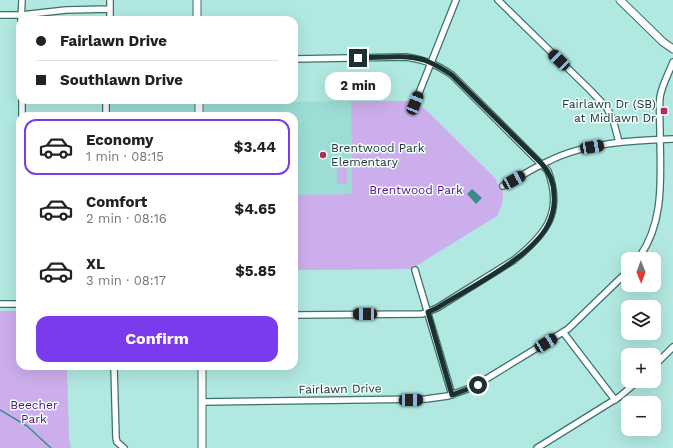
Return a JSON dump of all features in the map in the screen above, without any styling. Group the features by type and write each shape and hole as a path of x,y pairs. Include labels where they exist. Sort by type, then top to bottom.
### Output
{"street":[{"path":"21,16 22,0"},
{"path":"110,0 110,16"},
{"path":"197,0 197,16"},
{"path":"415,103 456,0"},
{"path":"498,0 607,108 613,120 619,142"},
{"path":"620,0 663,42 673,49"},
{"path":"32,16 66,10 110,9"},
{"path":"0,15 16,17"},
{"path":"298,59 406,57 431,63 452,75 542,164 548,171 552,180 554,191 552,215 548,225 539,237 514,260 437,308 422,314 298,315"},
{"path":"642,252 650,238 658,212 660,183 661,95 673,62"},
{"path":"503,186 542,164 592,147 619,142 673,139"},
{"path":"415,270 452,395"},
{"name":"Fairlawn Drive","path":"202,402 426,399 452,395 478,385 563,332 621,279"},
{"path":"0,304 16,304"},
{"path":"563,332 615,400"},
{"path":"661,359 673,347"},
{"path":"114,370 116,438 124,448"},
{"path":"202,370 202,448"},
{"path":"537,448 615,400 631,388"}],"shaded area":[{"name":"Brentwood Park Elementary","path":"351,101 353,270 298,270 298,112 204,112 204,104 298,104 298,102"},
{"path":"110,104 194,104 194,112 110,112"},
{"path":"472,189 482,198 476,204 467,194"}],"green space":[{"name":"Brentwood Park","path":"351,101 408,101 425,109 497,180 496,182 502,190 503,199 497,216 411,269 298,270 298,195 352,194"},
{"path":"337,165 347,165 347,184 337,184"},
{"name":"Beecher Park","path":"0,311 16,311 16,370 67,370 69,438 71,448 0,448"}],"waterway":[{"path":"0,410 27,426 51,448"}],"place":[{"name":"Fairlawn Dr (SB) at Midlawn Dr","path":"664,111"},
{"name":"Brentwood Park Elementary","path":"323,155"}],"route":[{"path":"358,58 406,57 422,60 438,66 452,75 542,164 548,171 552,180 554,204 552,215 548,225 539,237 514,260 437,308 428,312 452,395 458,394 478,385"}]}
